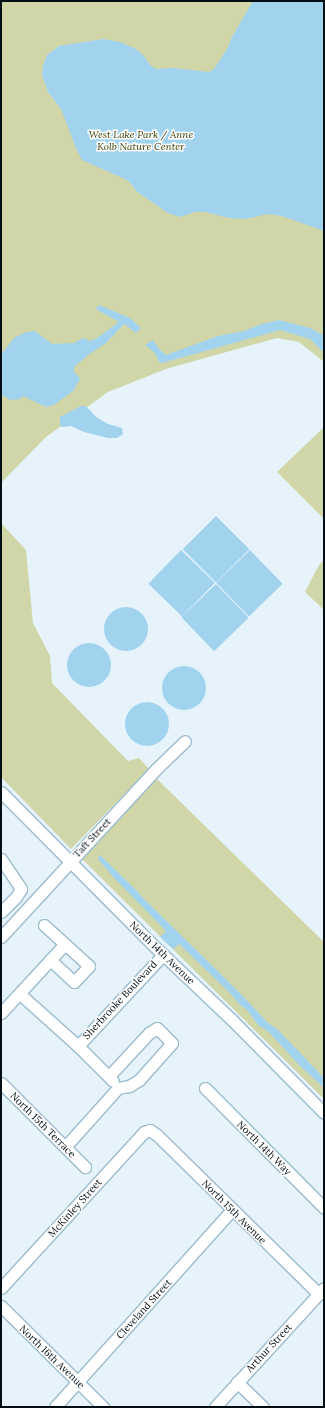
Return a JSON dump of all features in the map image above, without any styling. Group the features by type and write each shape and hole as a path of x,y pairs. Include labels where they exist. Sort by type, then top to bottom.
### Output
{"street":[{"name":"Taft Street","path":"1,938 156,769 185,741"},
{"name":"North 14th Avenue","path":"1,792 163,955 228,1016 324,1113"},
{"path":"1,859 20,889 16,897 1,912"},
{"path":"44,925 89,966 74,982 50,960"},
{"path":"1,1013 65,944"},
{"name":"Sherbrooke Boulevard","path":"78,1046 163,955"},
{"path":"20,994 110,1076 118,1088"},
{"path":"64,1147 118,1088 129,1086 139,1080 172,1043 157,1028 149,1033 110,1076"},
{"name":"North 15th Terrace","path":"1,1083 85,1167"},
{"name":"North 14th Way","path":"205,1088 324,1208"},
{"name":"North 15th Avenue","path":"150,1130 157,1135 232,1210 322,1292"},
{"name":"McKinley Street","path":"1,1288 144,1132 150,1130"},
{"name":"Cleveland Street","path":"55,1407 232,1210"},
{"name":"Arthur Street","path":"215,1407 322,1292"},
{"name":"North 16th Avenue","path":"1,1306 103,1407"},
{"path":"237,1382 263,1407"}],"green space":[{"name":"West Lake Park / Anne Kolb Nature Center","path":"1,1 324,1 324,362 299,342 277,338 166,369 108,392 46,437 1,483"},
{"path":"324,427 324,519 277,472"},
{"path":"1,523 26,550 33,623 50,656 52,683 128,761 139,758 149,769 71,849 1,777"},
{"path":"324,560 324,610 305,592 319,565"},
{"path":"157,779 324,942 324,1099 82,859"}],"water":[{"path":"253,1 324,1 324,231 282,216 267,214 246,219 229,218 205,212 195,212 180,217 168,213 136,191 127,180 82,160 61,109 48,92 42,75 43,65 47,55 59,46 103,39 120,42 136,49 144,56 150,65 156,69 174,68 209,72 214,69 227,49 232,37"},
{"path":"99,305 130,318 141,328 136,333 124,324 106,343 74,367 74,372 80,378 79,381 73,391 54,405 46,407 23,396 20,399 10,400 1,394 1,355 14,338 26,332 35,331 52,344 74,343 83,338 90,341 97,338 119,322 96,309"},
{"path":"279,320 310,328 324,336 324,353 310,339 280,330 162,363 159,362 155,353 145,345 153,340 159,349 166,355 218,336 244,331 262,324"},
{"path":"81,406 86,406 96,417 108,424 122,428 123,434 117,438 108,438 84,432 71,426 62,427 60,425 60,417"},
{"path":"216,516 249,549 216,582 183,549"},
{"path":"181,550 215,583 182,616 148,584"},
{"path":"250,550 283,584 249,616 216,583"},
{"path":"216,584 249,618 214,651 181,617"},
{"path":"126,607 138,611 144,617 148,629 144,641 138,647 126,651 114,647 108,641 104,629 108,617 114,611"},
{"path":"89,643 101,647 107,653 111,665 107,677 101,683 89,687 77,683 71,677 67,665 71,653 77,647"},
{"path":"184,666 196,670 202,676 206,688 202,700 196,706 184,710 172,706 166,700 162,688 166,676 172,670"},
{"path":"147,702 159,706 165,712 169,724 165,736 159,742 147,746 135,742 129,736 125,724 129,712 135,706"},
{"path":"100,855 306,1059 324,1078 324,1088 299,1065 269,1032 258,1025 247,1010 238,1003 231,994 179,944 173,949 160,937 166,931 115,879 98,859"}]}
